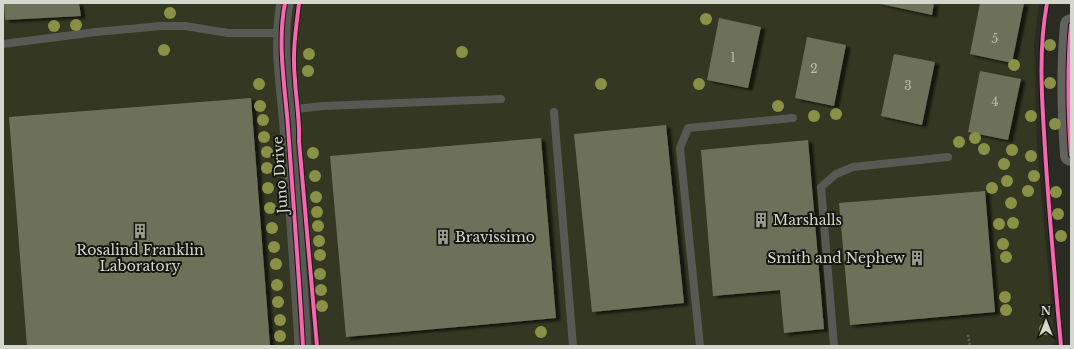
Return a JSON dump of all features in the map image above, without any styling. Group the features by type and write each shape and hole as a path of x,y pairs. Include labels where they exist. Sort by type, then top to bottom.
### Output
{"main road":[{"path":"1071,25 1068,56 1071,155"}],"street":[{"name":"Juno Drive","path":"285,3 281,33 282,65 303,346"}],"lane":[{"path":"3,44 96,32 161,26 185,26 228,33 281,33"},
{"path":"286,110 324,106 501,99"},
{"path":"554,112 573,346"},
{"path":"700,346 680,148 685,135 688,128 793,118"},
{"path":"834,346 821,187 836,174 853,167 948,157"}],"path":[{"path":"968,335 970,346"}],"shaded area":[{"path":"3,3 1039,3 1034,46 1037,148 1055,342 1051,346 3,346"}],"building":[{"path":"4,3 79,3 81,16 5,20"},
{"path":"876,3 934,3 932,15"},
{"path":"980,3 1024,3 1012,63 970,54"},
{"path":"719,18 761,27 748,88 707,80"},
{"path":"807,37 846,45 834,106 795,98"},
{"path":"894,54 935,62 922,125 881,116"},
{"path":"980,71 1021,79 1008,140 968,132"},
{"name":"Rosalind Franklin Laboratory","path":"251,98 270,346 27,346 9,117"},
{"path":"666,125 684,303 592,312 574,134"},
{"name":"Bravissimo","path":"541,138 556,318 346,337 330,156"},
{"name":"Marshalls","path":"808,140 824,329 784,333 780,290 713,296 701,150"},
{"name":"Smith and Nephew","path":"985,191 995,312 850,325 839,203"}],"cycle path":[{"path":"285,3 282,34 282,65 288,127 303,346"},
{"path":"299,3 294,70 317,346"},
{"path":"1047,3 1042,40 1042,94 1048,198 1061,346"},
{"path":"1071,25 1068,90 1071,155"}],"place":[{"name":"Marshalls","path":"761,220"},
{"name":"Rosalind Franklin Laboratory","path":"140,231"},
{"name":"Bravissimo","path":"443,237"},
{"name":"Smith and Nephew","path":"917,258"}]}
